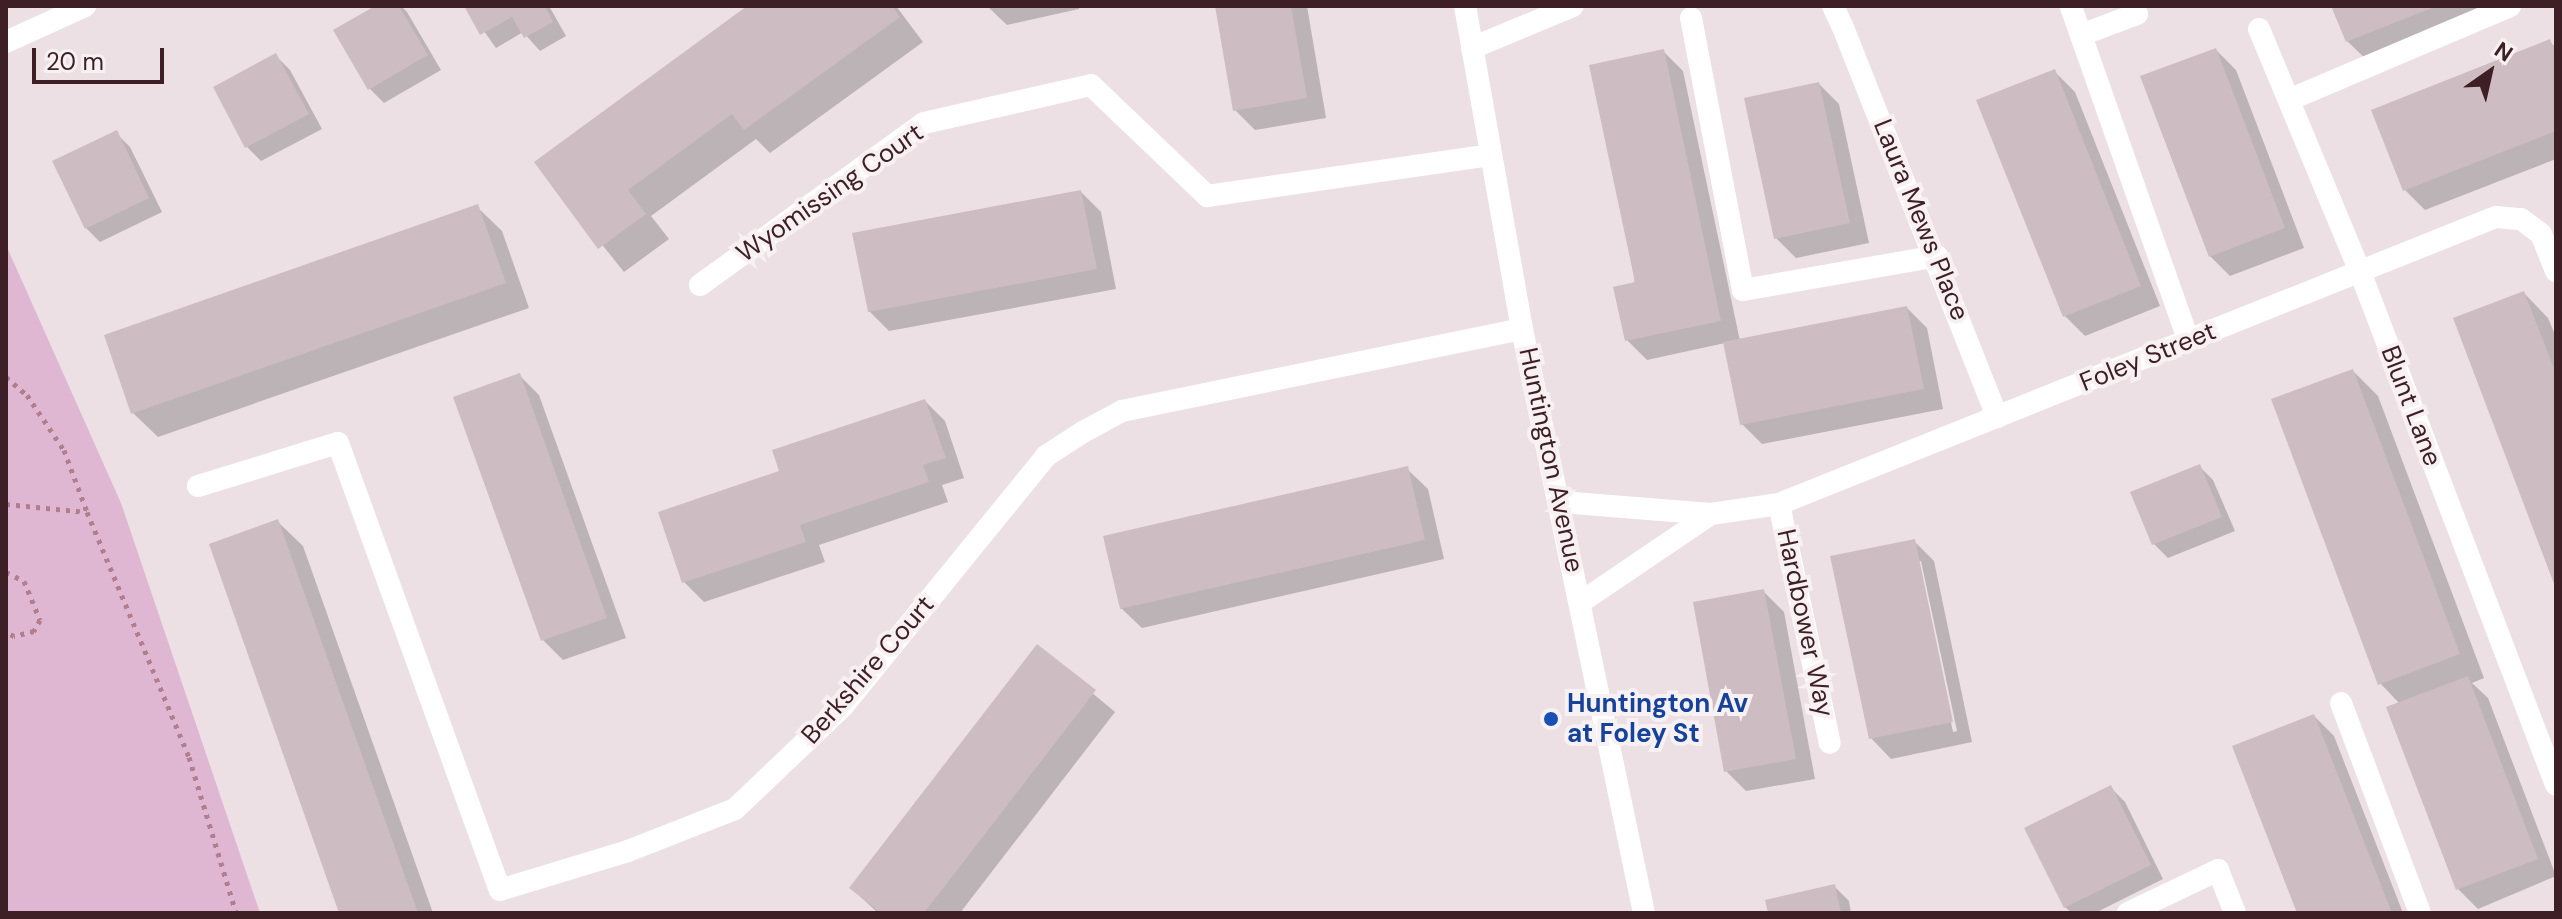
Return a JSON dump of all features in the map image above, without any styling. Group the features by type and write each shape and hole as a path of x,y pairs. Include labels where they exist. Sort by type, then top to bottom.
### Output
{"street":[{"path":"6,42 85,6"},
{"name":"Huntington Avenue","path":"1465,6 1522,329 1561,502 1644,913"},
{"path":"1472,48 1573,6"},
{"path":"2291,99 2510,6"},
{"path":"2071,7 2188,340"},
{"path":"2081,35 2137,14"},
{"name":"Laura Mews Place","path":"1837,15 1937,256 1997,417"},
{"path":"1691,18 1743,290 1937,256"},
{"name":"Blunt Lane","path":"2259,29 2291,99 2359,269 2556,785"},
{"name":"Wyomissing Court","path":"700,285 924,123 1091,85 1207,196 1490,155"},
{"name":"Foley Street","path":"1561,502 1711,514 1779,504 2359,269 2496,217 2521,219 2541,234 2556,271"},
{"name":"Berkshire Court","path":"198,486 338,443 500,890 628,851 735,809 843,706 1046,456 1083,432 1122,411 1522,329"},
{"name":"Hardbower Way","path":"1779,504 1830,743"},
{"name":"Foley Street","path":"1581,602 1711,514"},
{"path":"2341,703 2420,913"},
{"path":"2128,913 2218,870 2235,913"}],"path":[{"path":"6,377 27,395 64,450 189,757 236,913"},
{"path":"6,504 87,512"},
{"path":"6,572 24,581 40,620 34,631 14,636 6,632"}],"shaded area":[{"path":"6,245 121,503 260,913 6,913"}],"building":[{"path":"375,6 399,6 428,55 368,90 333,30"},
{"path":"464,6 545,6 553,22 524,38 512,17 480,35"},
{"path":"747,6 892,6 900,17 744,130 732,114 628,190 646,214 598,249 534,162"},
{"path":"1215,6 1291,6 1307,98 1233,111"},
{"path":"2331,6 2437,6 2346,42"},
{"path":"2550,39 2556,54 2556,131 2403,191 2371,110"},
{"path":"2216,48 2285,228 2209,257 2140,76"},
{"path":"1664,49 1721,321 1625,341 1613,287 1635,282 1589,65"},
{"path":"276,53 309,114 245,148 213,87"},
{"path":"2055,69 2141,286 2063,317 1976,100"},
{"path":"1819,82 1850,223 1774,239 1744,98"},
{"path":"117,130 149,198 85,229 52,161"},
{"path":"1081,190 1097,269 868,312 852,233"},
{"path":"478,204 506,283 131,414 104,335"},
{"path":"2524,291 2556,374 2556,589 2453,318"},
{"path":"1907,306 1924,389 1740,425 1723,342"},
{"path":"2353,369 2460,654 2378,685 2271,399"},
{"path":"520,373 607,618 541,641 453,397"},
{"path":"925,399 946,458 923,465 929,482 800,525 806,542 682,583 658,512 779,471 772,450"},
{"path":"2200,464 2222,517 2152,545 2130,492"},
{"path":"1408,466 1425,540 1120,609 1103,536"},
{"path":"278,519 418,913 339,913 209,544"},
{"path":"1915,539 1953,722 1869,739 1830,556"},
{"path":"1764,589 1796,759 1724,772 1693,602"},
{"path":"1037,644 1096,690 924,913 881,913 849,888"},
{"path":"2468,676 2538,859 2456,890 2386,707"},
{"path":"2314,714 2392,913 2297,913 2232,746"},
{"path":"2111,785 2151,865 2064,908 2024,828"},
{"path":"1835,884 1841,913 1768,913 1765,900"}],"place":[{"name":"Huntington Av at Foley St","path":"1551,719"}]}
